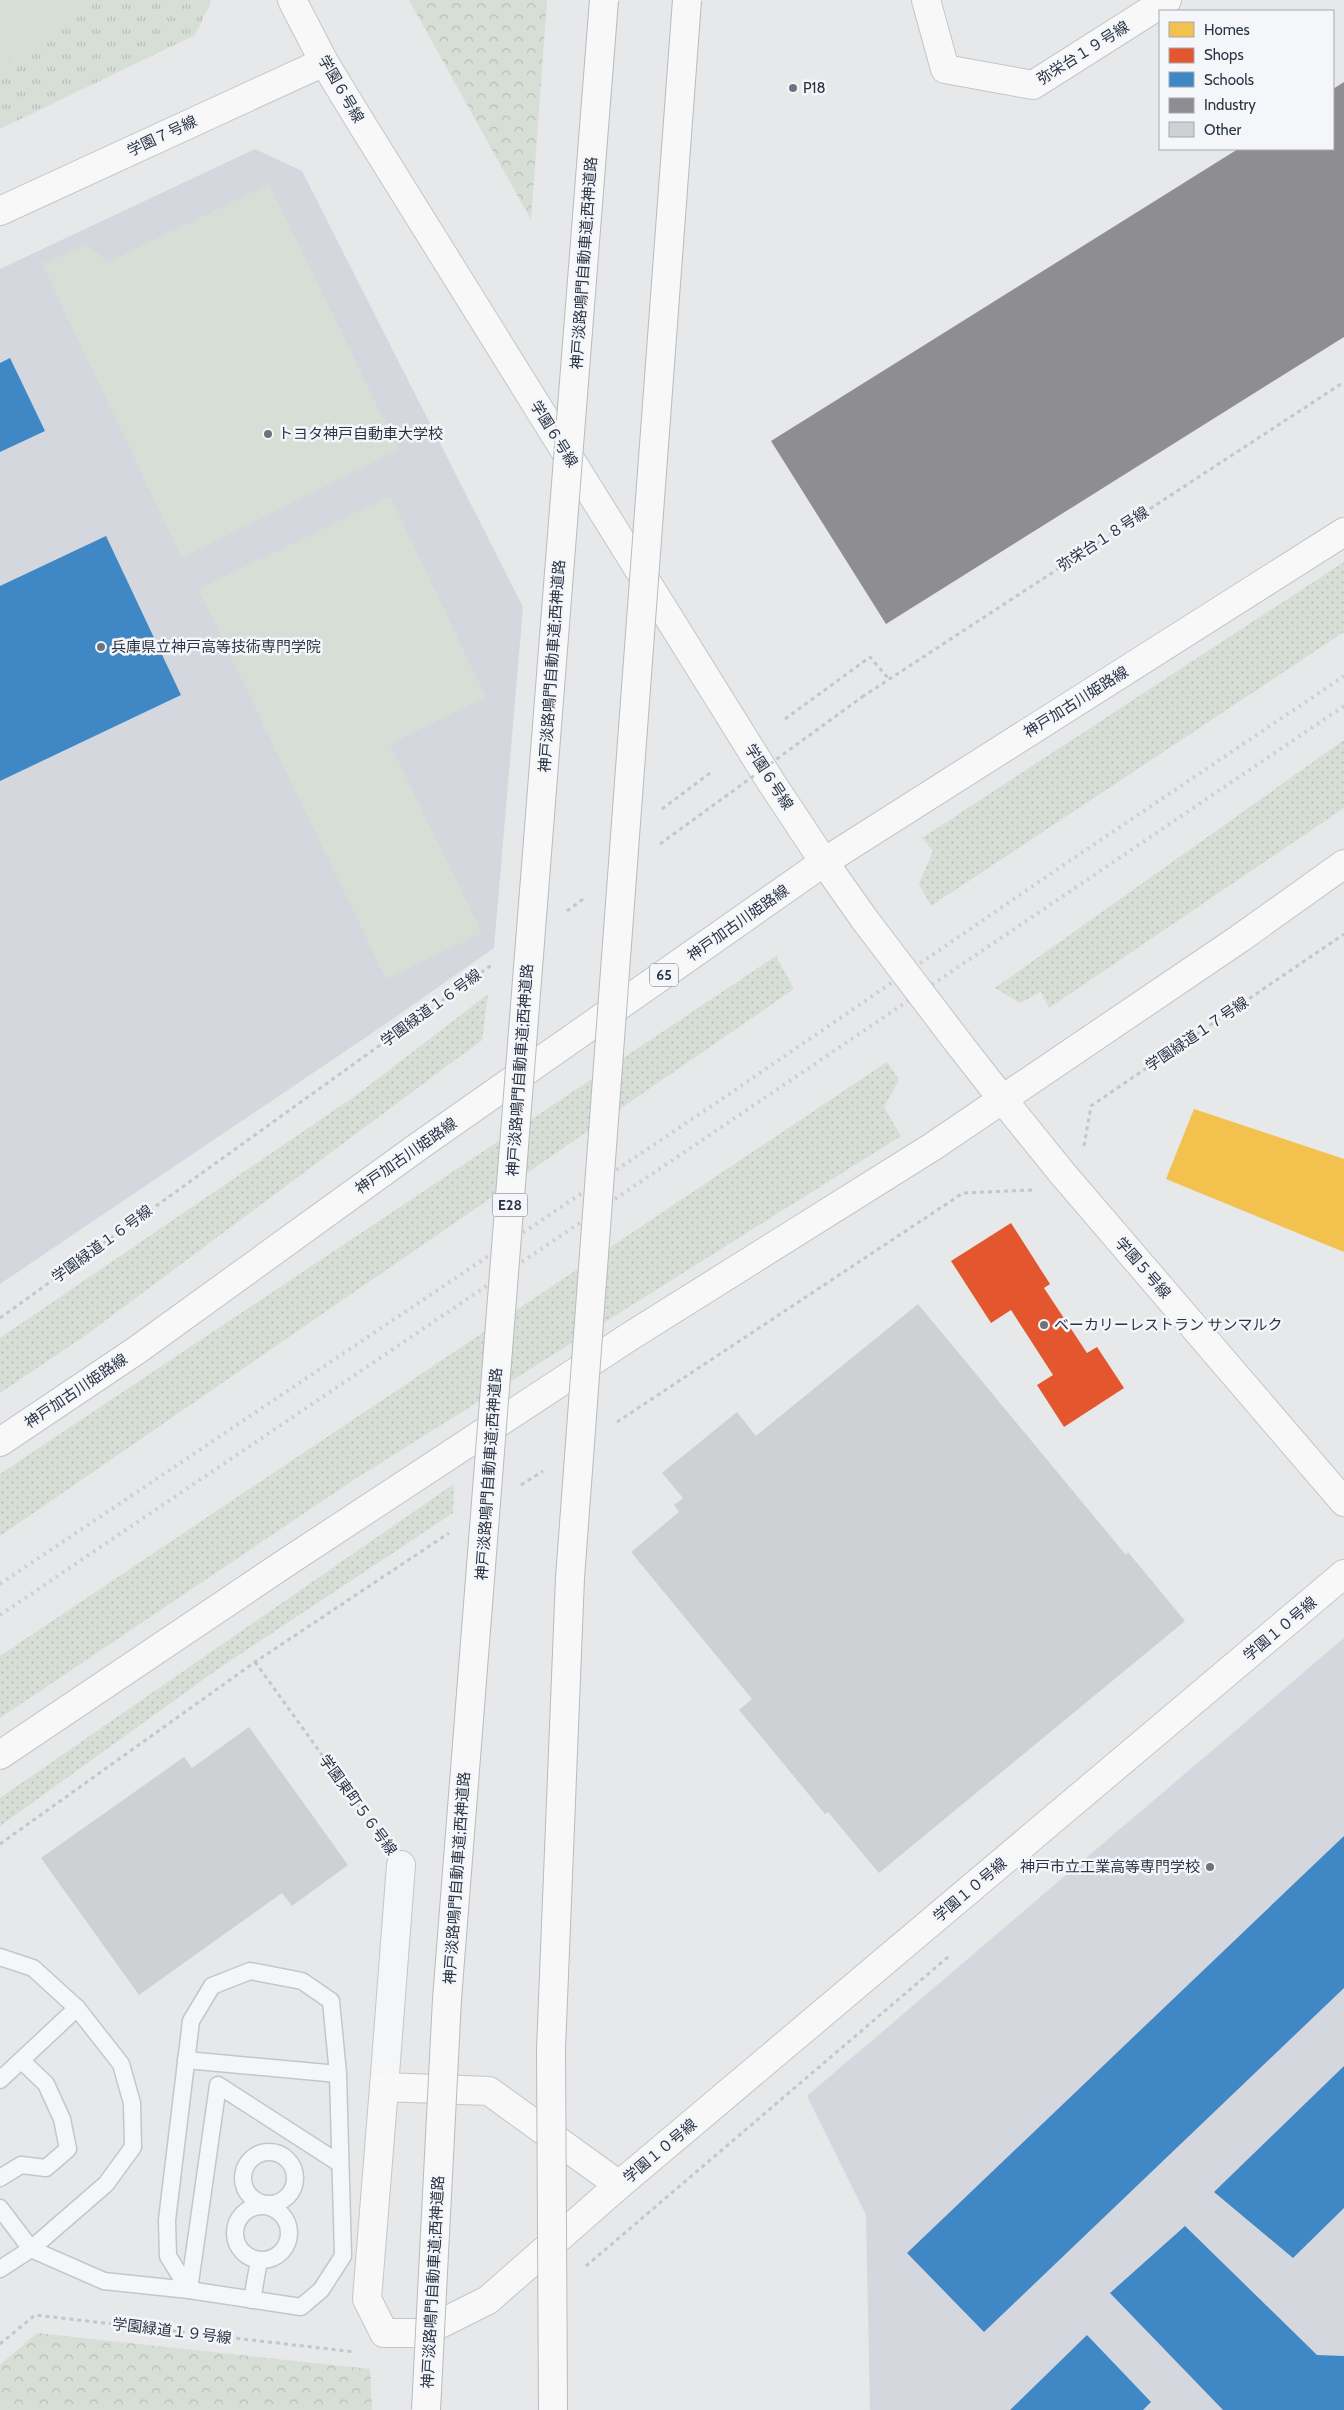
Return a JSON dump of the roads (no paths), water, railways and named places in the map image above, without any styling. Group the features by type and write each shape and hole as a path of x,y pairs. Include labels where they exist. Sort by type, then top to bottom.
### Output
{"main road":[{"name":"学園６号線","path":"292,0 324,62 771,782 865,920"},
{"name":"神戸淡路鳴門自動車道;西神道路","path":"426,2410 447,1999 604,0"},
{"path":"553,2410 551,2050 570,1578 687,0"},
{"name":"弥栄台１９号線","path":"926,0 946,69 1033,85 1167,0"},
{"name":"学園７号線","path":"0,211 324,62"},
{"name":"神戸加古川姫路線","path":"0,1442 137,1350 419,1146 824,862 1344,532"},
{"path":"0,1755 278,1568 630,1337 1003,1100 1239,939 1344,864"},
{"name":"学園５号線","path":"865,920 960,1045 1062,1173 1344,1502"},
{"name":"学園１０号線","path":"619,2186 489,2092 384,2086 367,2299 384,2333 422,2333 488,2300 619,2186 1344,1574"}],"street":[{"name":"学園東町５６号線","path":"384,2086 401,1865"}],"lane":[{"path":"0,1957 33,1968 77,2008 121,2064 132,2103 132,2147 106,2184 31,2249 0,2269"},
{"path":"0,2208 31,2249 104,2281 188,2290 301,2307 321,2290 343,2256 338,2074 330,2001 302,1981 250,1971 212,1986 191,2021 167,2220 168,2256 188,2290"},
{"path":"0,2080 77,2008"},
{"path":"186,2060 338,2074"},
{"path":"0,2178 21,2165 46,2168 68,2149 62,2119 46,2084 22,2061"},
{"path":"188,2290 218,2085 339,2163"},
{"path":"262,2204 281,2212 289,2226 290,2235 283,2251 276,2257 259,2260 250,2258 243,2252 235,2236 236,2227 245,2211 262,2204"},
{"path":"252,2300 259,2260"}],"railway":[{"path":"0,1584 719,1101 1344,676"},
{"path":"0,1615 1344,706"}],"place":[{"name":"P18","path":"793,88"},
{"name":"トヨタ神戸自動車大学校","path":"268,434"},
{"name":"兵庫県立神戸高等技術専門学院","path":"101,647"},
{"name":"ベーカリーレストラン サンマルク","path":"1044,1325"},
{"name":"神戸市立工業高等専門学校","path":"1210,1867"}]}
